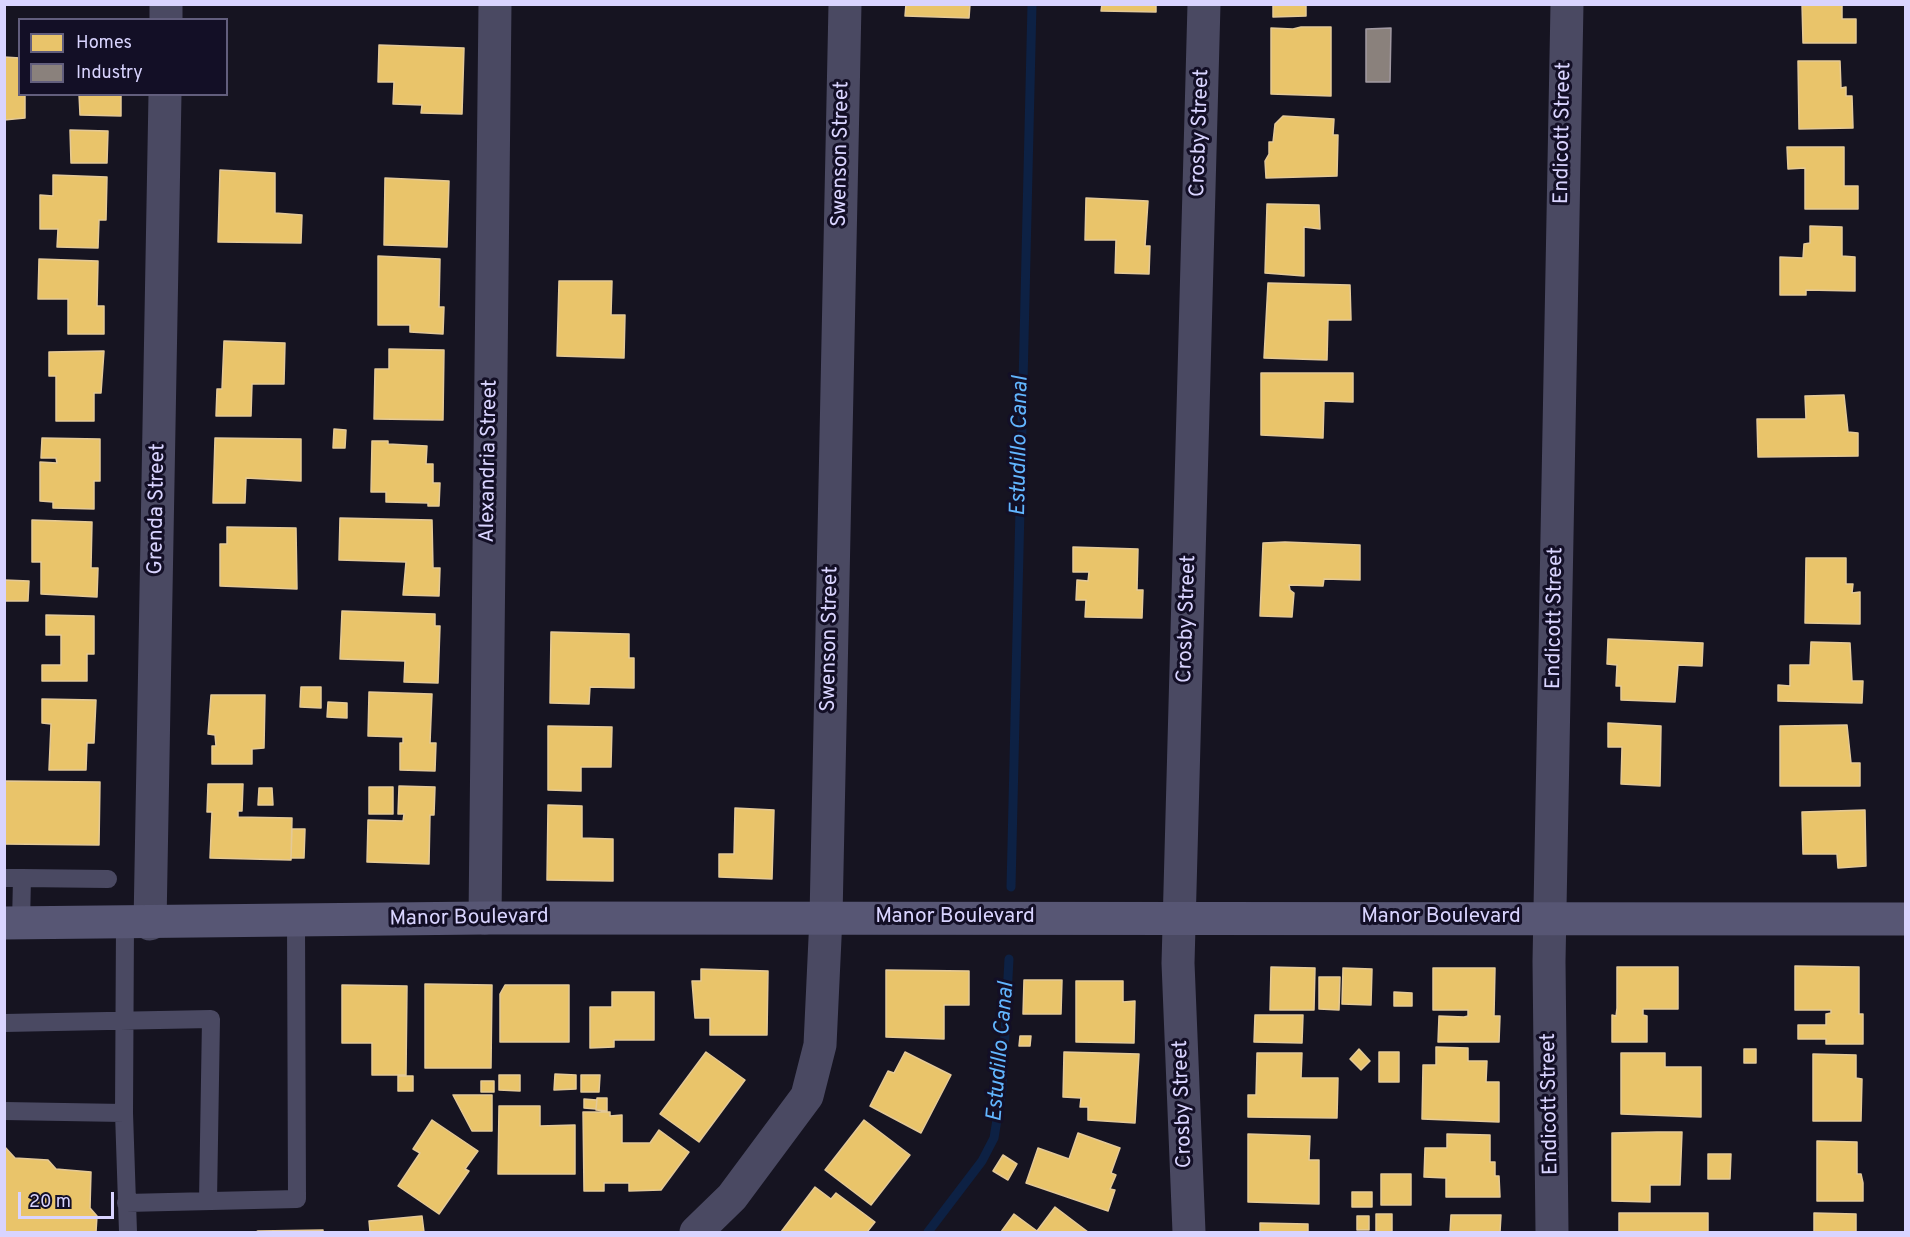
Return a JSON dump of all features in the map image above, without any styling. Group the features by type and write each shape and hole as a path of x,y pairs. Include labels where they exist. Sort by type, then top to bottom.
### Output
{"street":[{"name":"Alexandria Street","path":"485,918 495,4"},
{"name":"Swenson Street","path":"696,1233 732,1197 807,1096 820,1046 826,917 845,4"},
{"name":"Crosby Street","path":"1189,1233 1178,963 1204,4"},
{"name":"Endicott Street","path":"1552,1233 1551,917 1567,4"},
{"name":"Grenda Street","path":"138,923 165,96"},
{"name":"Manor Boulevard","path":"13,923 826,917 1905,919"}],"lane":[{"path":"13,923 13,878 108,879"},
{"path":"126,1203 297,1199 296,922"},
{"path":"128,1233 124,1113 125,1021 138,923"},
{"path":"4,1023 211,1019 208,1201"},
{"path":"4,1111 124,1113"}],"building: Homes":[{"path":"906,4 970,4 969,18 905,16"},
{"path":"1102,4 1156,4 1156,12 1101,11"},
{"path":"1273,4 1306,4 1306,16 1273,17"},
{"path":"1802,4 1842,4 1842,19 1856,19 1856,43 1803,43"},
{"path":"1331,27 1331,96 1271,94 1271,28"},
{"path":"379,45 464,48 462,114 421,113 422,105 393,104 394,82 378,82"},
{"path":"4,57 18,58 18,96 25,96 25,118 4,120"},
{"path":"1798,61 1840,61 1841,88 1846,87 1846,96 1852,96 1853,128 1799,129"},
{"path":"79,96 121,96 121,116 80,115"},
{"path":"1283,116 1334,119 1333,135 1338,135 1337,176 1266,178 1265,161 1269,154 1269,142 1273,142 1275,124"},
{"path":"70,130 108,131 107,163 71,163"},
{"path":"1787,147 1844,147 1844,186 1858,186 1858,209 1805,209 1805,168 1788,169"},
{"path":"220,170 275,173 275,213 302,215 301,243 218,242"},
{"path":"53,175 107,177 106,220 99,220 98,248 57,247 58,229 40,229 40,195 53,196"},
{"path":"385,178 449,181 447,247 384,245"},
{"path":"1086,198 1148,201 1145,246 1150,246 1149,274 1115,273 1116,240 1085,240"},
{"path":"1267,204 1319,205 1320,229 1304,227 1304,276 1265,273"},
{"path":"1810,226 1842,227 1842,256 1855,257 1855,291 1806,290 1806,295 1780,295 1780,257 1803,258 1804,244 1810,243"},
{"path":"378,256 440,259 439,307 444,307 443,334 410,332 410,325 378,325"},
{"path":"39,259 98,261 97,306 104,306 104,334 68,334 68,299 38,299"},
{"path":"559,281 612,281 611,315 625,315 624,358 557,356"},
{"path":"1268,283 1350,285 1351,320 1328,320 1327,360 1264,358"},
{"path":"224,341 285,343 284,384 252,384 251,416 216,416 217,389 222,389"},
{"path":"389,349 444,350 443,420 374,419 375,369 389,369"},
{"path":"104,351 101,393 94,393 94,421 56,421 56,376 49,376 49,352"},
{"path":"1261,373 1353,373 1353,402 1324,401 1323,438 1261,435"},
{"path":"1844,395 1848,432 1858,433 1858,456 1758,457 1757,419 1806,419 1805,396"},
{"path":"334,429 346,430 345,448 333,448"},
{"path":"42,438 100,439 100,481 94,481 94,509 53,508 53,502 40,501 40,462 57,463 56,458 41,458"},
{"path":"215,438 301,439 301,481 246,478 245,503 213,503"},
{"path":"372,441 427,446 426,464 433,464 433,483 440,483 439,506 428,506 428,503 386,502 386,492 371,492"},
{"path":"340,518 432,520 433,568 440,568 439,596 403,595 406,562 339,560"},
{"path":"32,520 92,522 91,568 98,568 97,597 41,594 41,562 32,562"},
{"path":"227,527 296,528 297,589 220,586 220,544 227,544"},
{"path":"1263,543 1360,545 1360,580 1324,579 1323,586 1289,585 1290,590 1294,593 1292,617 1260,616"},
{"path":"1073,547 1138,549 1137,590 1143,590 1142,618 1085,617 1086,600 1076,600 1077,580 1088,581 1089,572 1073,572"},
{"path":"1806,558 1846,558 1846,584 1853,584 1852,593 1860,592 1860,624 1805,623"},
{"path":"4,580 29,581 28,601 4,601"},
{"path":"342,611 435,614 435,626 440,626 438,683 404,682 405,661 340,659"},
{"path":"46,615 94,616 94,654 87,654 87,681 42,681 42,665 61,665 61,635 46,635"},
{"path":"551,632 629,634 629,658 634,658 634,688 590,687 589,704 550,703"},
{"path":"1608,639 1703,643 1702,666 1678,665 1675,702 1621,700 1621,686 1616,686 1617,665 1607,664"},
{"path":"1811,642 1850,643 1852,681 1863,681 1862,703 1778,701 1778,685 1790,686 1790,665 1810,665"},
{"path":"301,687 321,687 321,708 300,707"},
{"path":"369,692 432,694 430,743 436,743 435,771 400,770 400,743 403,743 403,737 368,736"},
{"path":"211,695 265,695 264,748 252,749 252,764 212,764 212,746 216,746 215,735 208,734"},
{"path":"42,699 96,700 94,743 87,743 86,770 49,770 51,724 42,723"},
{"path":"328,702 347,703 347,718 327,717"},
{"path":"1608,723 1661,726 1660,786 1621,784 1622,747 1608,747"},
{"path":"1847,725 1851,763 1860,763 1860,786 1780,786 1780,726"},
{"path":"548,726 612,727 611,767 581,767 581,791 548,790"},
{"path":"4,781 100,782 99,845 4,844"},
{"path":"208,784 243,784 242,811 238,811 238,817 292,818 291,860 210,858 212,812 207,812"},
{"path":"399,786 435,787 434,815 430,815 429,864 367,862 368,820 403,821 404,814 398,814"},
{"path":"369,787 393,787 393,814 369,814"},
{"path":"259,788 272,788 273,805 258,805"},
{"path":"548,805 582,806 582,838 613,839 613,881 547,880"},
{"path":"735,808 774,810 772,879 719,877 719,854 734,854"},
{"path":"1865,810 1866,866 1838,868 1837,854 1803,854 1802,812"},
{"path":"292,829 305,829 304,858 291,858"},
{"path":"1795,966 1859,967 1859,1014 1863,1014 1863,1044 1826,1044 1826,1039 1798,1039 1798,1025 1826,1025 1826,1014 1831,1013 1831,1010 1795,1010"},
{"path":"1271,967 1315,968 1314,1010 1270,1010"},
{"path":"1617,967 1678,967 1678,1009 1643,1009 1643,1015 1647,1016 1647,1042 1612,1042 1612,1015 1616,1016 1617,1008"},
{"path":"1343,968 1372,969 1371,1005 1342,1004"},
{"path":"1433,968 1495,968 1494,1016 1500,1016 1499,1042 1438,1042 1439,1016 1464,1017 1468,1016 1468,1010 1433,1010"},
{"path":"701,969 768,971 767,1035 710,1035 710,1018 695,1018 692,981 701,981"},
{"path":"886,970 969,971 969,1005 944,1005 944,1039 886,1037"},
{"path":"1319,977 1340,977 1339,1010 1319,1009"},
{"path":"1024,980 1062,980 1061,1014 1023,1014"},
{"path":"1076,981 1123,981 1123,1002 1135,1001 1134,1043 1076,1042"},
{"path":"425,984 492,985 491,1068 425,1068"},
{"path":"342,985 407,986 406,1075 372,1075 372,1043 342,1043"},
{"path":"505,985 569,985 569,1042 500,1042 500,994"},
{"path":"612,992 654,992 654,1040 614,1040 614,1047 590,1048 590,1007 612,1007"},
{"path":"1394,992 1412,993 1412,1006 1394,1006"},
{"path":"1255,1015 1303,1015 1302,1043 1254,1042"},
{"path":"1020,1036 1031,1036 1030,1046 1019,1046"},
{"path":"1436,1047 1468,1048 1468,1061 1487,1061 1486,1082 1499,1082 1499,1122 1422,1119 1423,1065 1436,1065"},
{"path":"1359,1049 1370,1061 1361,1070 1350,1059"},
{"path":"1744,1049 1756,1049 1756,1063 1744,1063"},
{"path":"706,1052 745,1080 699,1142 660,1114"},
{"path":"905,1052 951,1075 921,1133 870,1106 888,1071 894,1073"},
{"path":"1064,1052 1139,1054 1135,1123 1088,1120 1088,1107 1080,1107 1081,1098 1063,1097"},
{"path":"1379,1052 1399,1052 1399,1082 1379,1082"},
{"path":"1257,1053 1302,1053 1301,1078 1338,1078 1337,1118 1248,1117 1248,1095 1256,1095"},
{"path":"1621,1053 1665,1053 1665,1067 1701,1067 1701,1117 1621,1114"},
{"path":"1813,1054 1856,1055 1856,1078 1862,1079 1861,1121 1813,1121"},
{"path":"555,1074 576,1075 576,1089 554,1090"},
{"path":"499,1075 520,1075 520,1091 499,1090"},
{"path":"581,1075 600,1075 599,1092 581,1092"},
{"path":"398,1076 413,1076 413,1091 398,1091"},
{"path":"481,1081 494,1081 494,1092 481,1092"},
{"path":"453,1095 492,1095 492,1131 472,1131"},
{"path":"597,1098 607,1098 607,1111 596,1110"},
{"path":"584,1099 597,1100 596,1109 584,1108"},
{"path":"499,1106 540,1106 540,1126 575,1125 575,1174 498,1174"},
{"path":"583,1112 610,1112 610,1116 622,1115 622,1143 650,1143 659,1130 689,1152 661,1190 629,1191 629,1183 604,1183 604,1191 584,1191"},
{"path":"432,1120 478,1151 465,1169 469,1171 439,1214 398,1186 420,1153 413,1149"},
{"path":"864,1120 910,1155 871,1205 825,1170"},
{"path":"1682,1132 1680,1185 1650,1185 1650,1202 1612,1201 1612,1133"},
{"path":"1078,1133 1120,1148 1111,1173 1116,1175 1110,1189 1115,1190 1108,1211 1026,1183 1038,1148 1069,1159"},
{"path":"1248,1134 1310,1136 1309,1160 1319,1160 1319,1204 1248,1202"},
{"path":"1447,1134 1490,1135 1490,1162 1495,1162 1495,1176 1499,1176 1500,1197 1446,1197 1446,1178 1424,1177 1425,1148 1447,1148"},
{"path":"1817,1141 1857,1142 1857,1174 1861,1174 1863,1183 1863,1201 1817,1201"},
{"path":"4,1146 15,1158 48,1160 56,1169 91,1172 90,1208 97,1216 96,1232 4,1232"},
{"path":"1708,1154 1731,1154 1730,1179 1708,1179"},
{"path":"1003,1155 1017,1164 1008,1180 993,1171"},
{"path":"1381,1174 1411,1174 1411,1205 1381,1205"},
{"path":"815,1187 831,1199 836,1193 875,1222 867,1232 781,1232"},
{"path":"1352,1192 1372,1192 1372,1207 1352,1207"},
{"path":"1055,1207 1088,1232 1001,1232 1014,1214 1037,1231"},
{"path":"1619,1213 1708,1213 1708,1232 1619,1232"},
{"path":"1814,1213 1856,1214 1856,1232 1814,1232"},
{"path":"1376,1214 1392,1214 1392,1232 1376,1232"},
{"path":"1451,1215 1501,1215 1500,1232 1450,1232"},
{"path":"422,1216 424,1232 370,1232 369,1221"},
{"path":"1357,1216 1369,1216 1369,1230 1357,1230"},
{"path":"1260,1223 1308,1224 1308,1232 1260,1232"},
{"path":"323,1230 323,1232 256,1232 258,1231"}],"building: Industry":[{"path":"1391,28 1390,82 1366,82 1366,29"}],"waterway":[{"name":"Estudillo Canal","path":"1011,887 1032,4"},
{"name":"Estudillo Canal","path":"928,1232 982,1161 994,1138 1002,1089 1009,959"}]}
